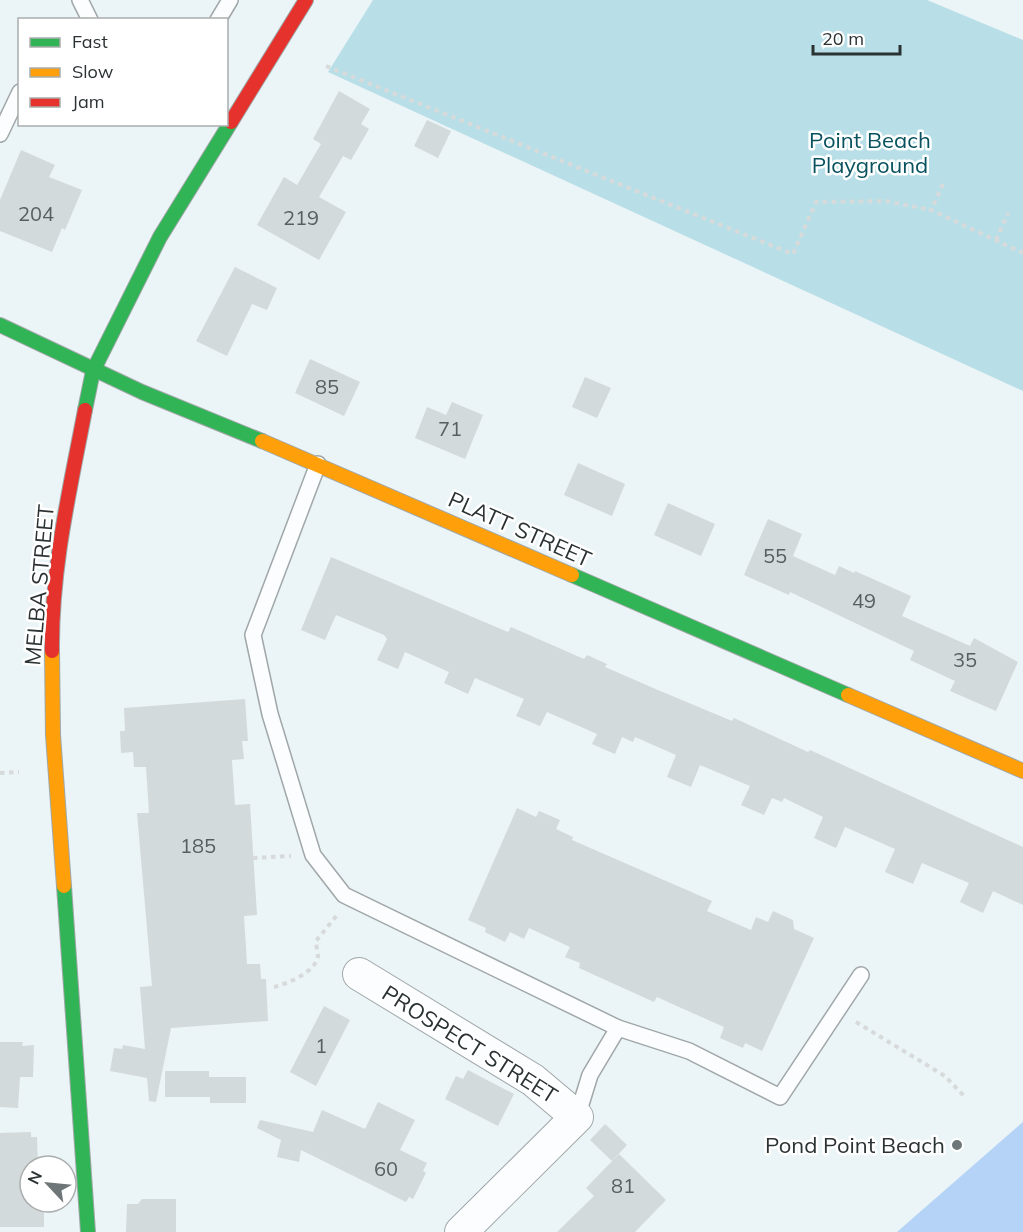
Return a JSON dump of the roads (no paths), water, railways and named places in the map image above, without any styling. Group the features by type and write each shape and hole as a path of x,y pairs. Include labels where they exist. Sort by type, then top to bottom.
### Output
{"main road":[{"name":"MELBA STREET","path":"228,120 306,0"},
{"name":"MELBA STREET","path":"88,1232 53,735 52,628 63,522 93,371 159,237 224,126"},
{"name":"PLATT STREET","path":"0,325 54,348 93,371 318,464 1023,771"}],"street":[{"name":"PROSPECT STREET","path":"359,974 533,1080 578,1117"},
{"path":"461,1232 578,1117"}],"lane":[{"path":"80,0 89,18"},
{"path":"219,18 230,0"},
{"path":"0,134 18,96"},
{"path":"318,464 254,635 270,714 313,855 344,895 618,1028 689,1052 780,1097 861,975"},
{"path":"578,1117 590,1075 618,1028"}],"place":[{"name":"Pond Point Beach","path":"957,1145"}],"park label":[{"name":"Point Beach Playground","path":"870,152"}]}
